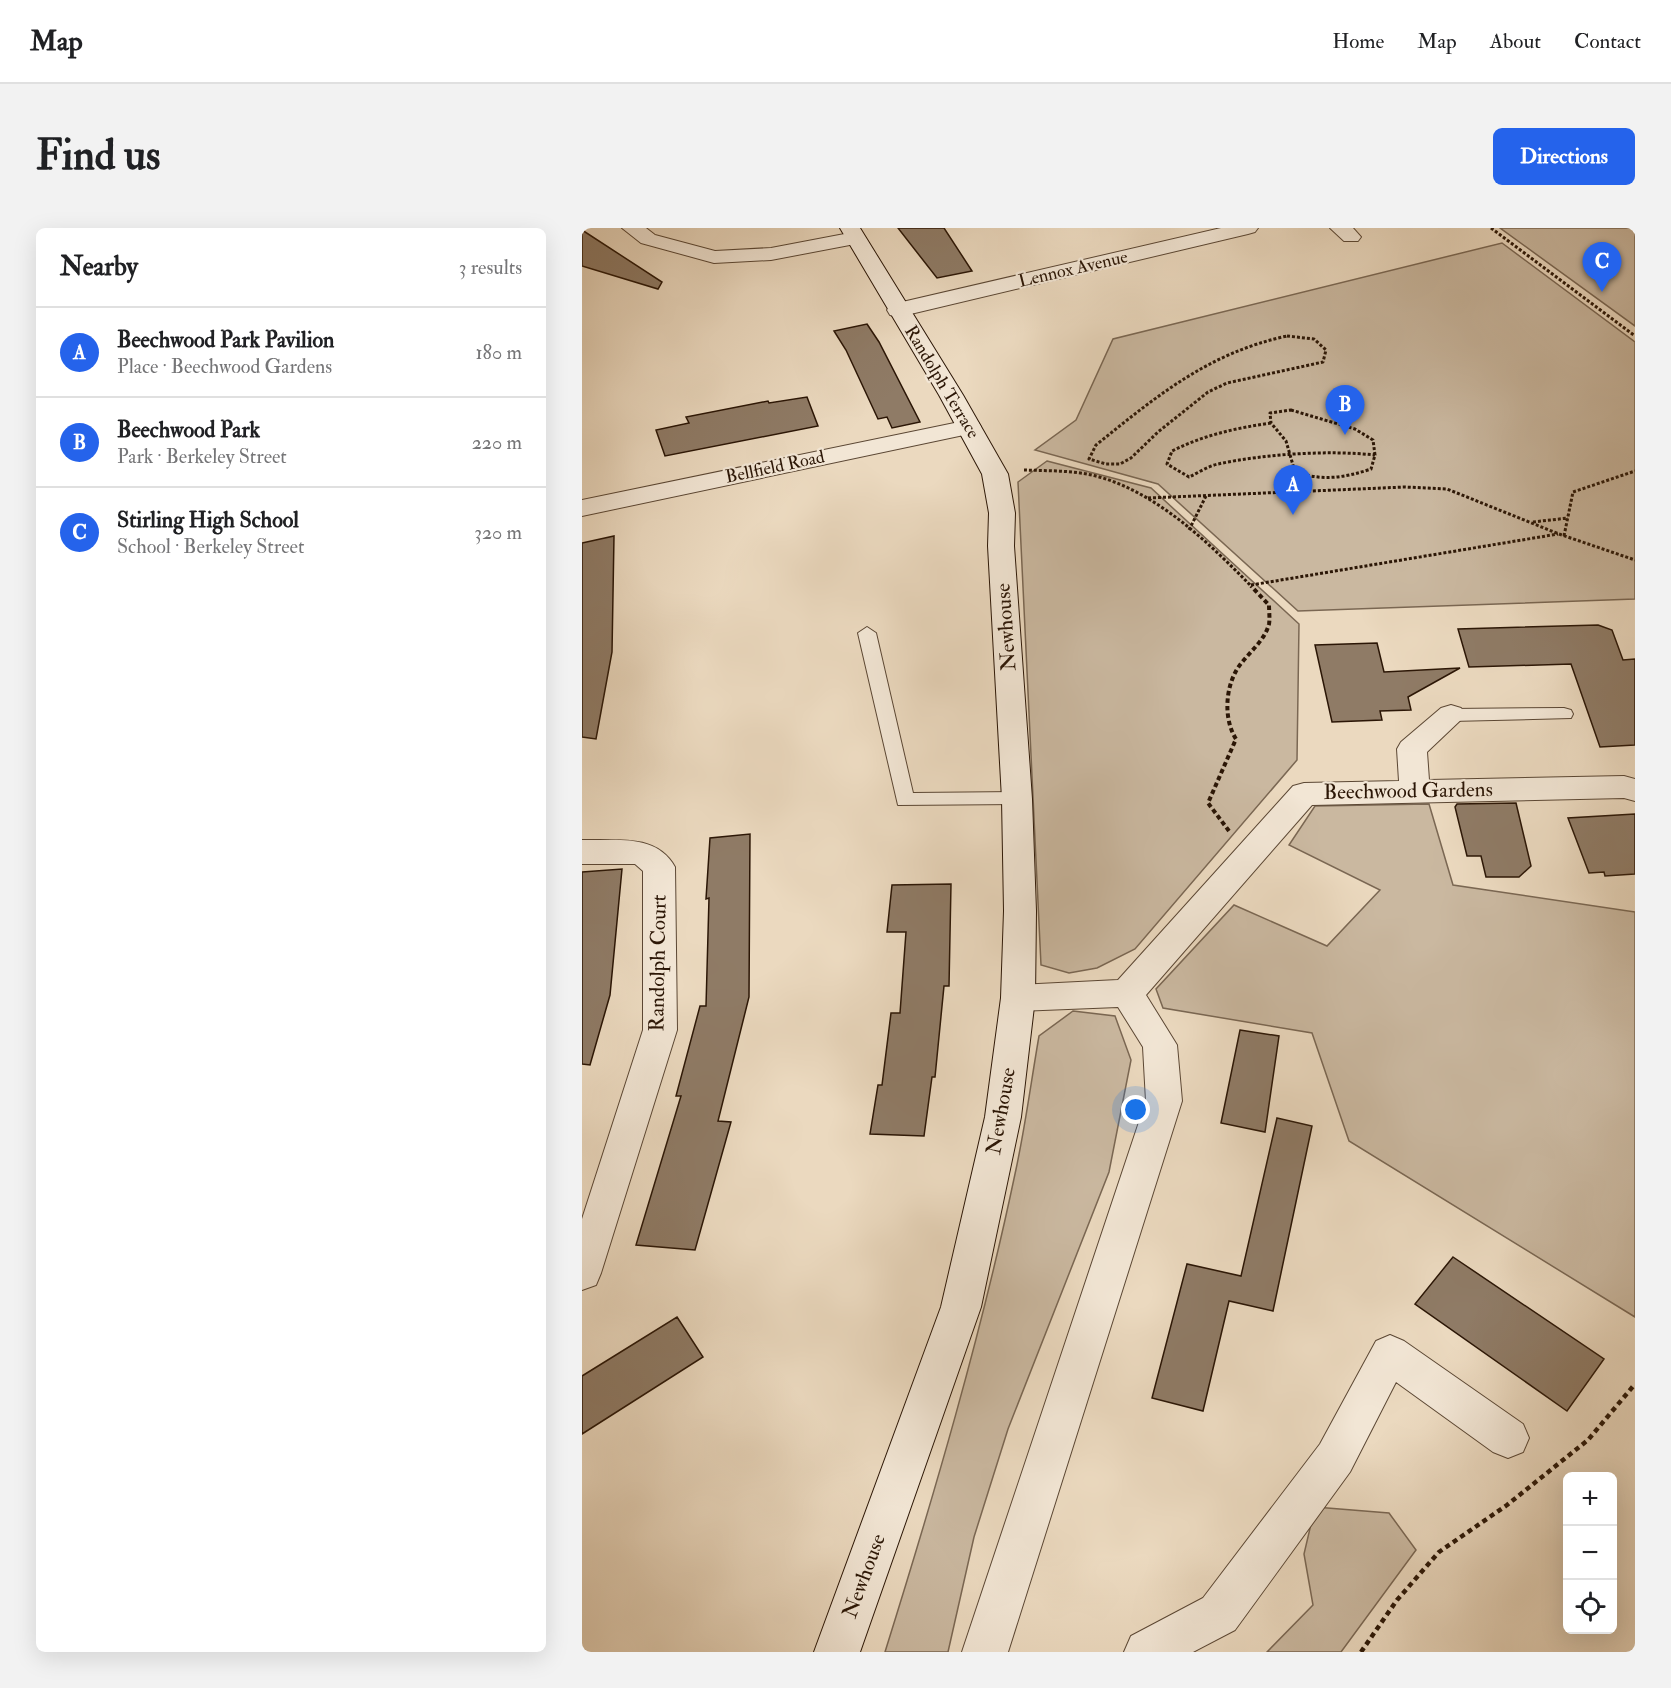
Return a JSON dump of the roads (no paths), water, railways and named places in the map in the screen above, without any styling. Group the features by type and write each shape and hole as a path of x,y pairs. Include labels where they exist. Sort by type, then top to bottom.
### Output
{"street":[{"path":"632,228 648,239 714,257 771,254 852,233"},
{"name":"Lennox Avenue","path":"898,310 1248,228"},
{"name":"Randolph Terrace","path":"852,233 995,474 1002,513 1001,546"},
{"name":"Bellfield Road","path":"582,508 969,427"},
{"name":"Newhouse","path":"837,1652 960,1307 1003,1117 1018,998 1020,911 1017,800 1001,546"},
{"path":"1415,791 1412,749 1451,716"},
{"name":"Beechwood Gardens","path":"1127,993 1254,853 1304,794 1624,787 1635,790"},
{"name":"Randolph Court","path":"582,852 642,853 659,867 660,1030 582,1273"},
{"path":"989,1651 1164,1101 1160,1045 1127,993 1018,998"},
{"path":"1147,1652 1219,1614 1335,1458 1390,1354 1508,1438"}],"lane":[{"path":"867,633 905,800 1017,800"},
{"path":"1451,716 1564,714"}],"place":[{"name":"Stirling High School","path":"1602,292"},
{"name":"Beechwood Park","path":"1345,435"},
{"name":"Beechwood Park Pavilion","path":"1293,515"}]}
